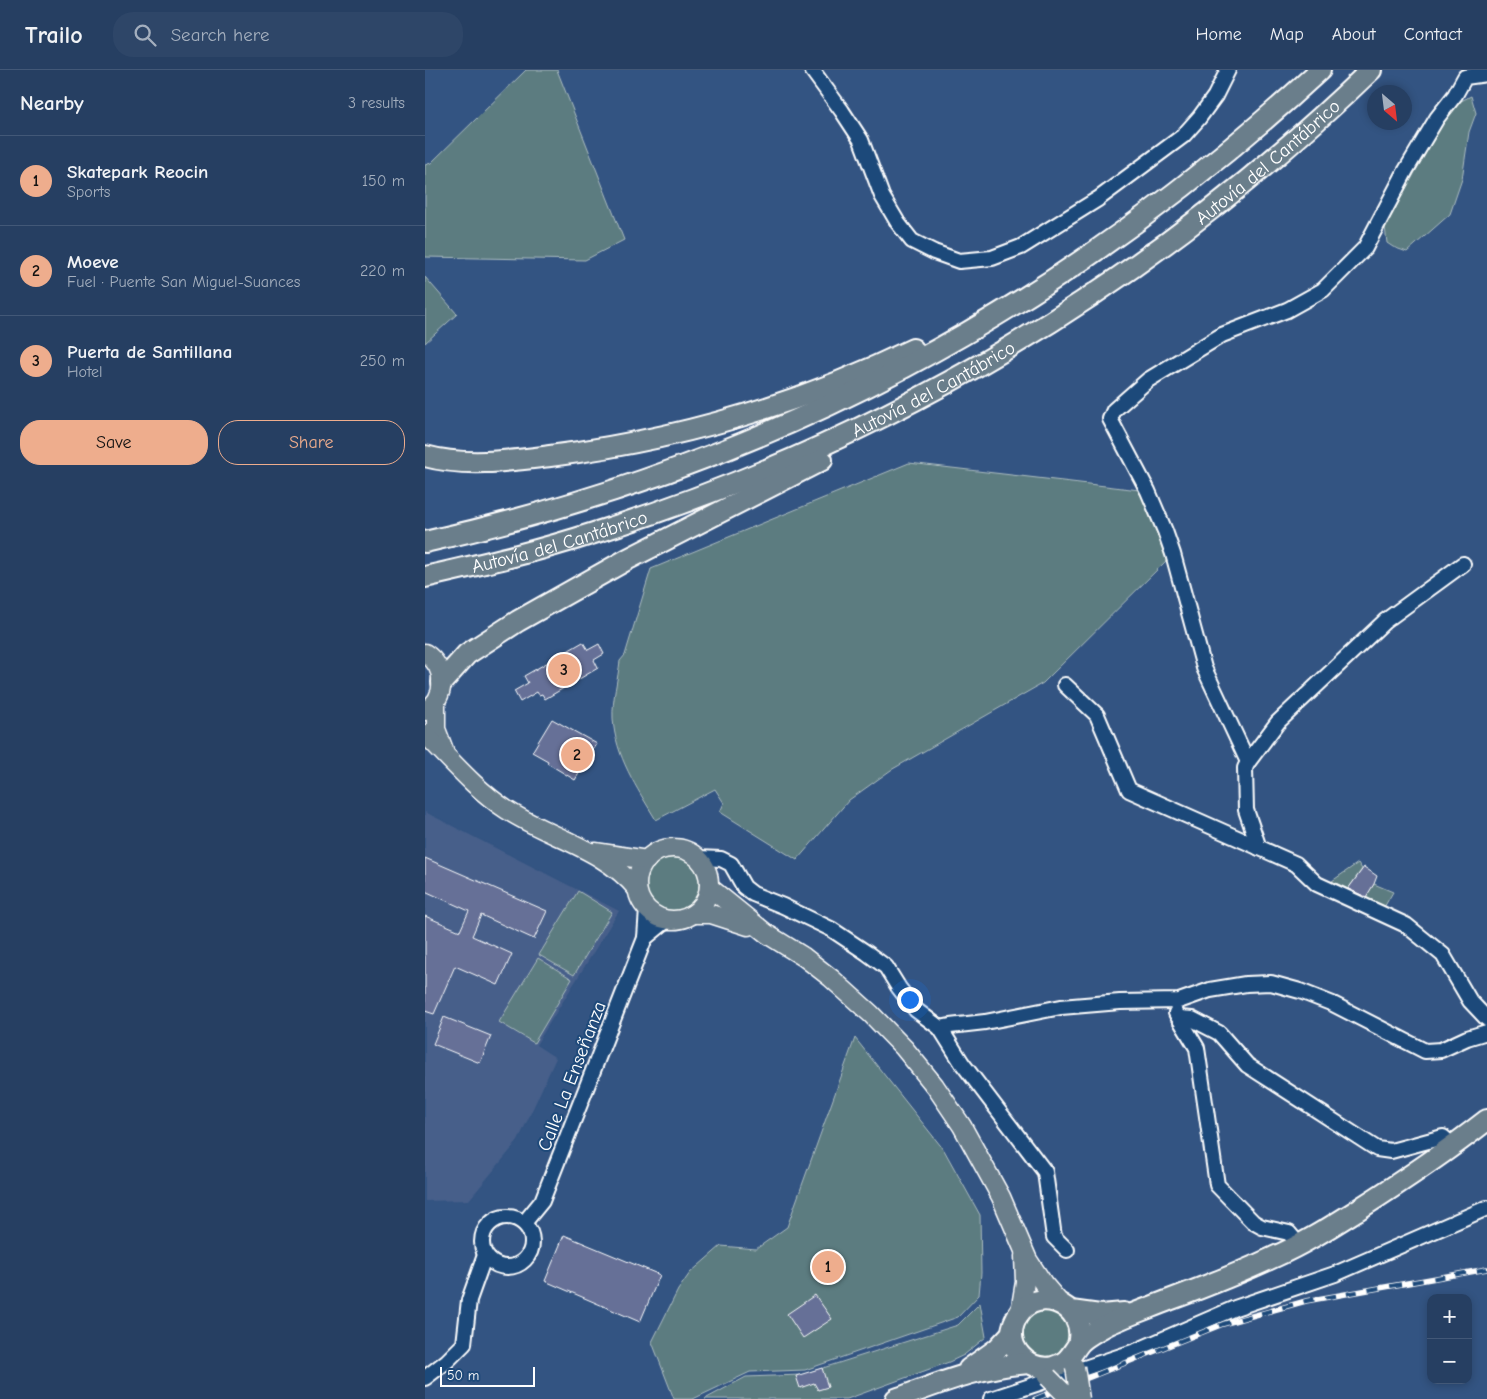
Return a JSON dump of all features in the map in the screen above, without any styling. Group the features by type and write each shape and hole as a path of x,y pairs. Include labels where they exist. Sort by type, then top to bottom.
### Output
{"highway":[{"name":"Autovía del Cantábrico","path":"425,542 549,511 631,486 752,440 834,404 931,354 1016,304 1156,209 1216,162 1320,70"},
{"name":"Autovía del Cantábrico","path":"425,577 520,554 630,522 742,481 834,441 935,390 1034,334 1156,251 1246,182 1371,70"},
{"path":"425,456 439,460 469,462 522,459 614,446 658,438 725,421 828,386 943,335 1017,293 1142,213 1216,162"},
{"path":"442,682 467,654 478,646 571,590 888,426 1013,355 1130,280 1196,228 1246,182"},
{"path":"897,1399 952,1378 987,1368 1038,1369 1058,1365 1075,1355 1108,1325 1141,1310 1249,1268 1299,1245 1385,1192 1453,1146 1487,1120"},
{"path":"1038,1369 1016,1350 1012,1333 1014,1322 1020,1312 1031,1303 1053,1301 1065,1307 1100,1315 1141,1310"},
{"path":"1065,1307 1079,1327 1075,1355"},
{"path":"952,1378 988,1356 1012,1333"}],"main road":[{"path":"425,653 437,664 441,673 440,693 430,707 446,755"},
{"path":"425,734 469,781 508,811 543,830 591,852 627,876 637,889 647,909 656,916 667,920 685,918 693,914 704,903 709,887 706,872 697,858 685,851 671,848 659,851 647,860 639,874 637,889"},
{"path":"591,852 647,860"},
{"path":"709,887 767,934 804,957 842,987 888,1031 922,1069 951,1109 975,1147 1001,1197 1023,1248 1043,1283 1065,1307"},
{"path":"693,914 711,914 727,918 767,934"},
{"path":"1020,1312 1025,1282 1023,1248"},
{"path":"1075,1355 1080,1399"},
{"path":"1038,1369 1070,1399"}],"street":[{"path":"812,70 843,110 861,140 882,196 898,223 912,241 934,252 959,261 992,258 1021,246 1098,199 1183,136 1215,96 1228,70"},
{"path":"1248,762 1204,668 1165,530 1110,419 1114,410 1148,380 1222,335 1287,310 1323,290 1365,248 1406,170 1437,118 1455,95 1461,74 1487,74"},
{"path":"1259,848 1246,810 1245,768 1248,762 1278,722 1385,621 1463,564"},
{"path":"1065,685 1097,715 1129,790 1296,864 1317,884 1406,926 1443,955 1470,1001 1487,1019"},
{"path":"697,858 721,859 731,864 744,887 753,894 831,928 886,968 916,1010 940,1028 962,1063 1045,1172 1054,1237 1067,1250"},
{"name":"Calle La Enseñanza","path":"524,1223 542,1201 645,938 647,909"},
{"name":"Calle La Enseñanza","path":"645,938 667,920"},
{"path":"940,1028 985,1022 1061,1007 1120,1002 1179,1001 1210,990 1246,984 1271,983 1300,990 1333,1004 1425,1051 1441,1050 1467,1038 1487,1032"},
{"path":"1170,1002 1197,1048 1217,1185 1253,1222 1262,1227 1289,1233 1299,1245"},
{"path":"1179,1018 1192,1019 1219,1033 1247,1065 1377,1149 1391,1151 1443,1137 1453,1146"},
{"path":"991,1399 1136,1351 1235,1308 1335,1274 1487,1208"},
{"path":"509,1216 517,1218 529,1230 532,1245 525,1259 519,1264 504,1267 490,1261 485,1255 481,1242 482,1234 486,1226 493,1220 509,1216"},
{"path":"425,1378 447,1361 464,1344 469,1300 485,1255"}],"shaded area":[{"path":"425,812 619,911 536,1045 556,1058 518,1141 469,1200 425,1201"}],"green space":[{"path":"526,70 557,70 624,240 585,260 425,257 425,165 431,163"},
{"path":"1471,96 1476,113 1469,132 1462,179 1450,214 1407,252 1393,247 1387,243 1385,227 1441,125 1459,102"},
{"path":"425,277 457,314 425,343"},
{"path":"909,463 1148,491 1173,554 1043,683 891,770 849,800 797,860 720,812 724,803 715,789 656,820 622,759 613,718 614,697 620,661 625,655 651,569"},
{"path":"673,857 684,859 693,865 699,874 701,885 699,896 693,905 684,911 673,913 662,911 653,905 647,896 645,885 647,874 653,865 662,859"},
{"path":"1358,863 1362,869 1348,889 1332,881"},
{"path":"1374,884 1393,892 1383,909 1364,899"},
{"path":"578,891 612,912 574,975 539,955"},
{"path":"538,958 572,979 534,1043 499,1022"},
{"path":"855,1038 944,1150 980,1215 981,1273 979,1295 958,1317 805,1370 750,1372 693,1399 674,1399 652,1342 678,1290 690,1273 721,1246 756,1249 787,1227"},
{"path":"980,1303 986,1337 964,1355 847,1399 705,1399 746,1377 801,1375 958,1325"},
{"path":"1037,1309 1055,1309 1069,1321 1069,1347 1048,1361 1025,1352 1021,1337 1022,1323"}],"building":[{"path":"583,642 588,650 599,644 604,654 594,660 598,668 545,699 542,694 539,695 537,692 520,702 514,691 528,683 524,676"},
{"path":"552,719 597,744 575,780 532,752"},
{"path":"425,858 547,911 534,939 481,915 472,936 512,954 498,985 455,966 434,1014 425,1011 425,916 460,931 469,911 425,891"},
{"path":"1364,867 1377,876 1366,897 1348,889"},
{"path":"444,1017 491,1036 480,1063 433,1044"},
{"path":"564,1235 660,1275 640,1322 545,1281"},
{"path":"815,1295 832,1319 803,1338 787,1314"},
{"path":"822,1368 828,1387 818,1390 814,1383 800,1388 796,1376"}],"railway":[{"path":"1035,1399 1223,1324 1306,1301 1487,1269"}],"place":[{"name":"Puerta de Santillana","path":"564,670"},
{"name":"Moeve","path":"577,755"},
{"name":"Skatepark Reocin","path":"828,1267"}]}
